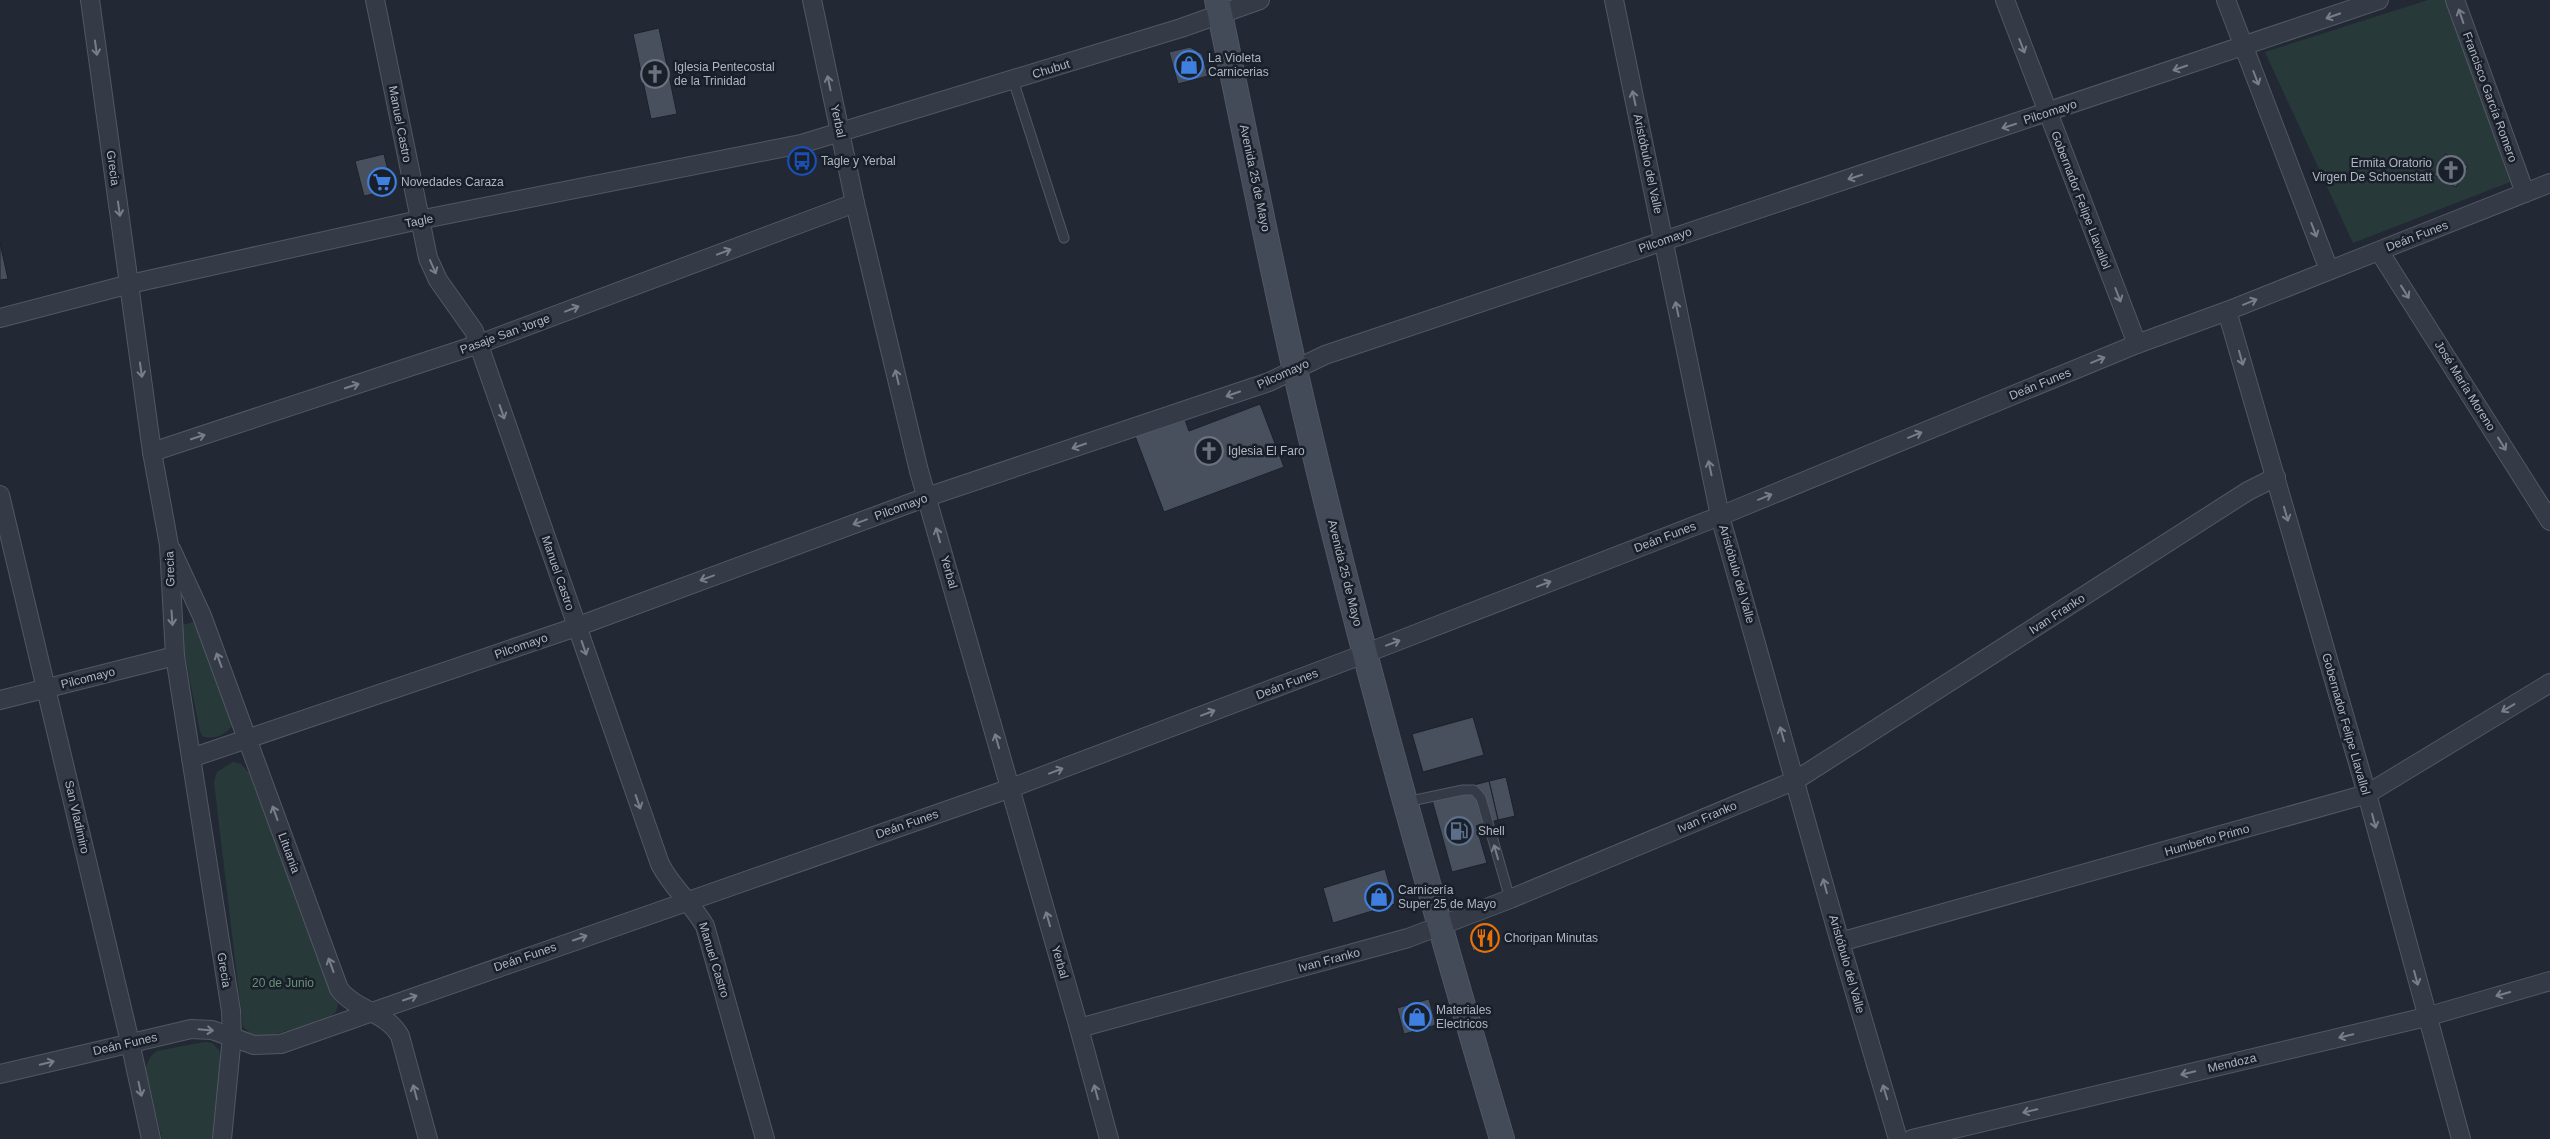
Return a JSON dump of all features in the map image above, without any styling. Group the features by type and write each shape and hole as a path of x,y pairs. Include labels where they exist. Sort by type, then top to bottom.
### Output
{"main road":[{"name":"Avenida 25 de Mayo","path":"1219,7 1294,369 1364,654 1439,927 1502,1139"}],"street":[{"name":"Grecia","path":"90,0 152,452 169,545 175,656 231,1011 232,1036 222,1139"},
{"name":"Manuel Castro","path":"375,0 428,258 438,280 466,317 479,344 660,864 668,880 705,926 765,1139"},
{"name":"Yerbal","path":"812,0 855,203 927,497 1109,1139"},
{"name":"Chubut","path":"840,134 1013,80 1219,7 1260,0"},
{"name":"Aristóbulo del Valle","path":"1614,0 1720,516 1796,780 1840,942 1898,1139"},
{"name":"Gobernador Felipe Llavallol","path":"2005,0 2137,344"},
{"path":"2226,0 2329,270"},
{"name":"Pilcomayo","path":"191,758 576,627 927,497 1269,382 1325,355 2379,0"},
{"name":"Francisco García Romero","path":"2455,0 2526,193"},
{"name":"Tagle","path":"0,318 130,284 419,220 791,146 840,134"},
{"name":"Deán Funes","path":"0,1074 191,1029 212,1030 254,1045 281,1044 1011,788 1720,516 2137,344 2227,311 2550,183"},
{"name":"Pasaje San Jorge","path":"152,452 479,344 855,203"},
{"name":"José María Moreno","path":"2379,251 2550,521"},
{"name":"Gobernador Felipe Llavallol","path":"2227,311 2366,794 2461,1139"},
{"name":"Ivan Franko","path":"1079,1028 1399,941 1510,899 1796,780 2248,491 2276,478"},
{"name":"San Vladimiro","path":"0,495 47,688 151,1139"},
{"name":"Lituania","path":"169,545 202,616 340,989 350,1001 368,1012 386,1019 395,1026 400,1036 428,1139"},
{"name":"Pilcomayo","path":"0,700 175,656"},
{"name":"Humberto Primo","path":"1840,942 2366,794 2550,683"},
{"name":"Mendoza","path":"1912,1139 2426,1017 2550,981"}],"lane":[{"path":"1013,80 1064,238"},
{"path":"1405,803 1463,790 1474,790 1481,798 1510,899"}],"green space":[{"path":"2428,0 2448,0 2510,182 2353,243 2265,52"},
{"path":"193,622 200,628 232,726 222,735 214,737 202,736 200,731 180,631 183,625"},
{"name":"20 de Junio","path":"233,762 241,764 249,773 338,1004 336,1012 328,1018 267,1037 253,1035 243,1027 214,782 217,772"},
{"path":"205,1042 212,1043 219,1050 221,1060 212,1139 162,1139 145,1068 151,1056 157,1051"}],"building":[{"name":"Iglesia Pentecostal de la Trinidad","path":"659,28 677,114 651,119 633,34"},
{"name":"La Violeta Carnicerias","path":"1190,47 1202,54 1208,76 1178,84 1169,52"},
{"path":"384,154 390,179 386,191 364,196 355,161"},
{"name":"Ermita Oratorio Virgen De Schoenstatt","path":"2445,154 2468,166 2456,187 2434,175"},
{"path":"0,243 8,279 0,280"},
{"name":"Iglesia El Faro","path":"1260,404 1284,467 1164,512 1135,436 1184,417 1189,431"},
{"path":"1473,717 1484,755 1423,772 1412,734"},
{"path":"1506,777 1515,816 1498,820 1489,781"},
{"path":"1489,781 1498,820 1476,826 1487,863 1452,872 1431,796"},
{"path":"1385,869 1395,904 1333,923 1323,888"},
{"name":"Choripan Minutas","path":"1494,925 1500,941 1473,951 1470,942 1471,935 1476,931"},
{"name":"Materiales Electricos","path":"1429,999 1436,1025 1404,1034 1397,1008"}],"place":[{"name":"La Violeta Carnicerias","path":"1189,65"},
{"name":"Iglesia Pentecostal de la Trinidad","path":"655,74"},
{"name":"Tagle y Yerbal","path":"802,161"},
{"name":"Ermita Oratorio Virgen De Schoenstatt","path":"2451,170"},
{"name":"Novedades Caraza","path":"382,182"},
{"name":"Iglesia El Faro","path":"1209,451"},
{"name":"Shell","path":"1459,831"},
{"name":"Carnicería Super 25 de Mayo","path":"1379,897"},
{"name":"Choripan Minutas","path":"1485,938"},
{"name":"Materiales Electricos","path":"1417,1017"}]}
